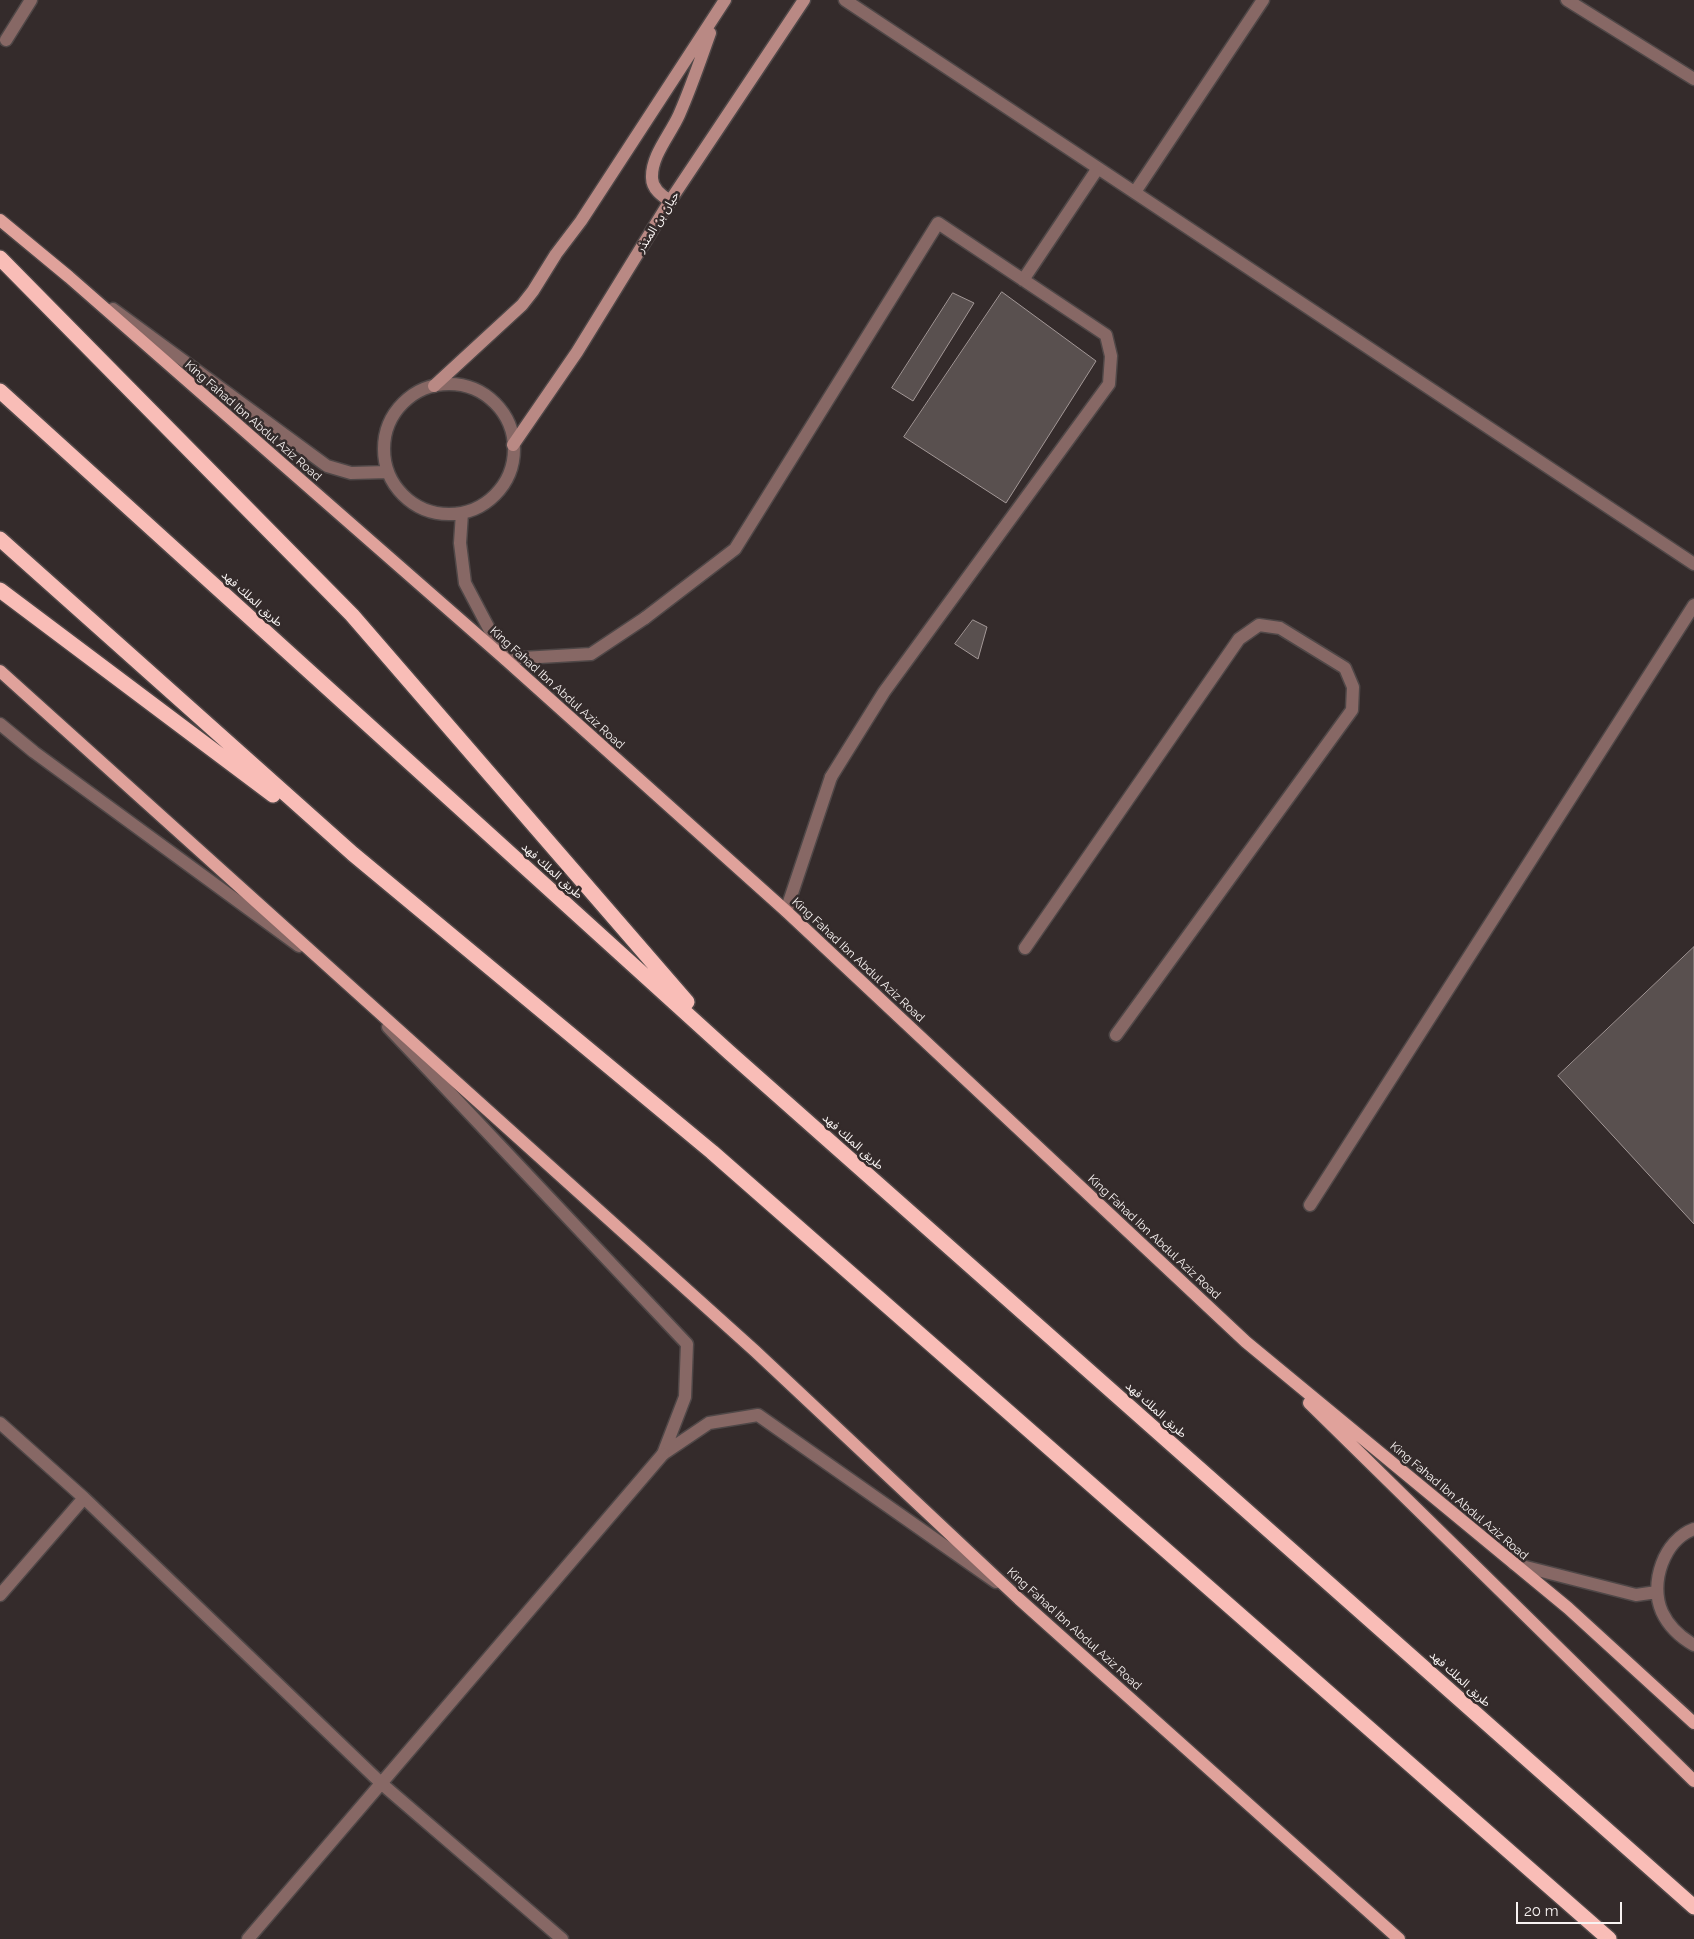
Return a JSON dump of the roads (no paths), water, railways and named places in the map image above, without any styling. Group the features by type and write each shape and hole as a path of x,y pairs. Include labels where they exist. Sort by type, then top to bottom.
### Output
{"highway":[{"path":"0,258 352,616 730,1053"},
{"name":"طريق الملك فهد","path":"0,391 730,1053 1694,1906"},
{"path":"0,539 352,854 712,1152 1609,1939"},
{"path":"0,590 352,854"}],"main road":[{"name":"King Fahad Ibn Abdul Aziz Road","path":"0,220 69,277 505,659 786,911 1246,1342 1568,1608 1694,1723"},
{"name":"King Fahad Ibn Abdul Aziz Road","path":"0,671 755,1351 1019,1599 1399,1939"},
{"path":"1246,1342 1694,1782"}],"street":[{"path":"6,40 31,0"},
{"path":"434,386 522,306 556,254 591,207 725,0"},
{"name":"حيان بن المنذر","path":"513,445 577,352 670,201 804,0"},
{"path":"845,0 1694,564"},
{"path":"1135,192 1263,0"},
{"path":"1567,0 1694,79"},
{"path":"670,201 659,194 652,180 654,164 678,117 694,78 715,16"},
{"path":"1023,280 1098,168"},
{"path":"462,513 460,543 465,582 505,659 591,654 645,618 735,549 938,223 1106,335 1111,356 1109,384 884,692 831,777 786,911"},
{"path":"69,277 328,466 351,473 388,472"},
{"path":"453,384 471,388 488,397 501,410 510,427 513,445 512,464 506,481 495,496 480,507 462,513 444,514 426,510 410,502 397,488 388,472 384,455 385,436 391,419 402,404 417,393 434,386 453,384"},
{"path":"1310,1205 1694,606"},
{"path":"1025,948 1239,639 1259,625 1280,628 1345,668 1353,687 1352,710 1116,1035"},
{"path":"0,724 34,752 340,976 687,1344 686,1397 663,1454"},
{"path":"248,1939 663,1454 709,1423 758,1415 1019,1599"},
{"path":"0,1423 84,1498 382,1784 562,1939"},
{"path":"0,1595 84,1498"},
{"path":"1694,1528 1675,1542 1664,1556 1658,1574 1657,1592 1661,1610 1670,1626 1684,1639 1694,1645"},
{"path":"1514,1564 1636,1595 1657,1592"}]}
